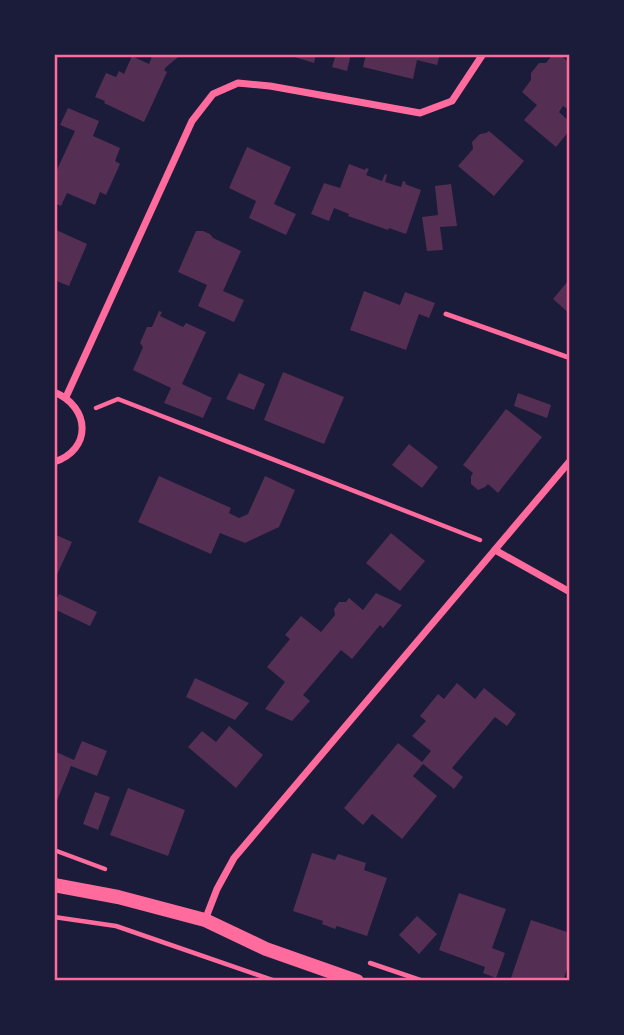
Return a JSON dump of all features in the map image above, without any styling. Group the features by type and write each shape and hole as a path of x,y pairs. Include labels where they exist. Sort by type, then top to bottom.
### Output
{"main road":[{"path":"54,886 118,897 205,920 266,949 357,981"}],"street":[{"path":"66,397 192,121 213,93 238,83 270,86 421,113 452,101 483,54"},
{"path":"54,392 74,404 82,425 81,437 76,447 68,456 54,462"},
{"path":"205,920 217,888 234,858 570,461"},
{"path":"495,550 570,592"}],"lane":[{"path":"446,314 570,358"}],"path":[{"path":"80,414 118,400 476,538 495,550"},
{"path":"54,917 116,926 275,981"}],"building":[{"path":"153,54 182,54 164,70 167,72 144,122 95,97 106,73 116,77 119,71 124,74 132,56 149,64"},
{"path":"285,54 316,54 314,63"},
{"path":"336,54 351,54 347,71 332,67"},
{"path":"366,54 440,54 437,65 417,60 413,79 363,67"},
{"path":"553,54 559,54 570,63 570,107 568,109 563,106 559,112 570,122 570,130 556,147 524,120 537,105 522,92 539,63 546,63"},
{"path":"68,108 99,121 93,136 120,148 115,161 120,164 106,195 100,192 95,205 67,193 61,206 54,203 54,176 75,131 60,125"},
{"path":"489,131 524,161 494,196 458,166 473,149 472,142 480,134"},
{"path":"247,147 291,167 274,204 296,214 286,235 249,218 256,201 229,188"},
{"path":"349,164 369,169 366,175 382,181 385,174 385,182 401,187 403,181 421,190 406,234 348,216 349,214 334,208 329,221 311,214 324,183 340,188"},
{"path":"451,184 457,226 440,227 443,250 427,251 422,217 438,215 435,186"},
{"path":"54,229 87,244 69,286 54,280"},
{"path":"196,231 210,234 241,251 223,291 244,300 234,322 198,306 207,285 178,272"},
{"path":"568,281 570,282 570,314 553,299"},
{"path":"364,291 400,305 405,292 435,303 429,318 419,314 406,350 350,330"},
{"path":"159,311 162,312 160,316 183,327 186,323 206,332 182,384 212,398 203,418 164,403 171,388 133,370 143,347 140,343 147,327 152,327"},
{"path":"283,372 344,397 324,444 264,420"},
{"path":"239,373 265,384 254,410 226,399"},
{"path":"518,393 551,405 547,418 514,406"},
{"path":"506,409 542,437 498,493 488,484 478,490 471,484 473,473 463,465"},
{"path":"409,444 438,467 422,488 392,465"},
{"path":"159,476 231,508 229,513 239,518 248,514 265,476 295,490 279,527 245,543 220,533 211,554 138,522"},
{"path":"391,533 425,561 400,591 366,563"},
{"path":"54,534 72,542 54,581"},
{"path":"376,593 402,605 383,628 380,625 352,659 341,650 303,695 310,701 292,721 265,709 285,682 267,667 290,639 285,635 301,616 321,632 335,615 334,609 339,602 346,602 349,598 363,610"},
{"path":"59,594 97,612 90,626 54,609"},
{"path":"195,678 249,703 235,720 186,697"},
{"path":"457,683 475,699 484,688 516,714 507,726 495,717 452,768 463,777 454,789 423,764 413,776 437,796 402,839 372,814 363,825 344,808 398,743 422,762 431,751 412,736 426,721 420,716 438,694 444,699"},
{"path":"229,726 263,755 236,788 188,747 202,731 216,742"},
{"path":"82,741 107,751 97,776 71,766 54,808 54,751 74,760"},
{"path":"128,788 185,810 168,856 110,835"},
{"path":"95,792 110,797 98,830 83,824"},
{"path":"312,853 335,860 338,854 366,863 364,870 387,878 367,936 337,926 335,929 322,924 323,921 293,911"},
{"path":"459,893 506,909 492,948 505,953 496,978 483,973 485,967 439,950"},
{"path":"417,916 437,934 419,954 399,935"},
{"path":"531,920 570,933 570,960 563,981 519,981 511,978"}]}
